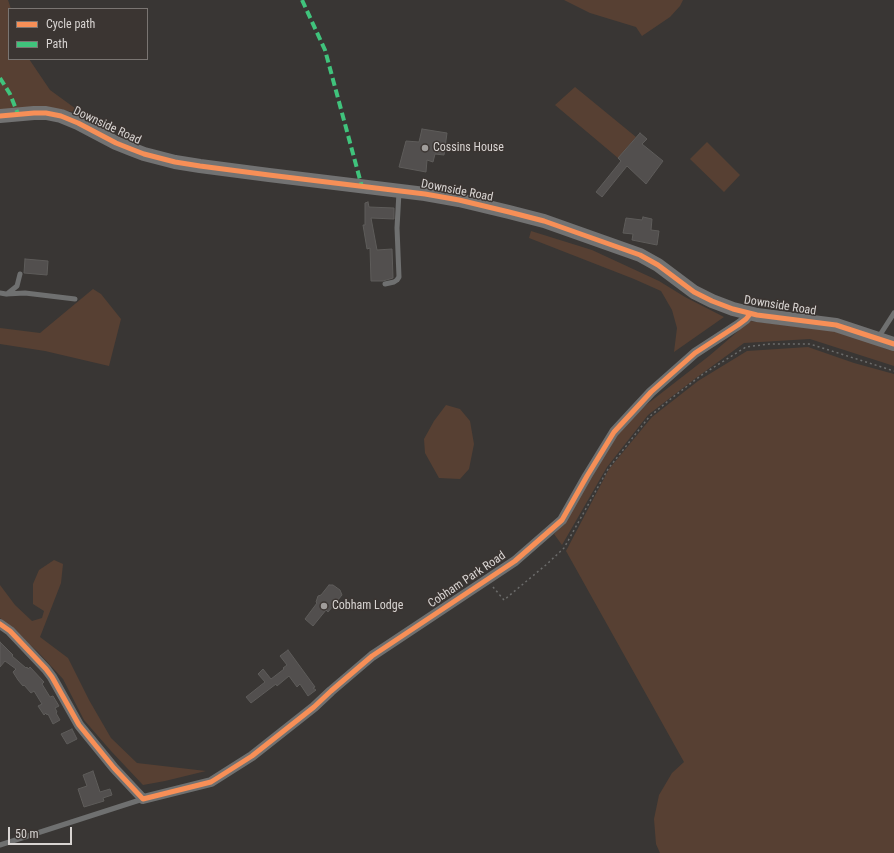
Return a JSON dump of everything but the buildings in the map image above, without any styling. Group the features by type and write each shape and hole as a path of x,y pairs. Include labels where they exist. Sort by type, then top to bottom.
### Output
{"street":[{"name":"Downside Road","path":"0,116 34,113 46,113 61,116 78,123 116,143 175,162 424,194 459,200 544,221 632,251 650,260 686,287 702,297 712,301 750,314 836,325 894,344"},
{"name":"Cobham Park Road","path":"143,799 211,782 252,756 314,706 372,656 515,561 562,520 614,432 651,392 695,354 738,325 750,314"},
{"path":"0,624 10,632 46,669 79,725 114,768 143,799"}],"lane":[{"path":"385,284 394,282 399,277 397,228 399,191"},
{"path":"6,294 17,286 20,274"},
{"path":"0,293 26,293 75,299"},
{"path":"878,339 894,313"},
{"path":"0,845 143,799"}],"path":[{"path":"486,580 504,600 547,564 564,548 608,469 649,417 703,374 746,347 769,344 810,344 894,371"}],"shaded area":[{"path":"0,0 8,0 11,8 8,8 8,60 30,60 50,90 83,114 59,109 0,112"},
{"path":"564,0 683,0 680,6 670,17 642,36 636,27 590,13"},
{"path":"575,87 636,137 618,158 555,105"},
{"path":"707,142 740,175 724,192 690,159"},
{"path":"531,231 592,250 659,281 685,297 724,317 674,352 677,328 672,310 661,291 529,238"},
{"path":"93,289 101,294 121,319 109,366 45,351 0,344 0,328 40,333"},
{"path":"750,321 845,332 894,351 894,366 810,339 744,343 648,415 607,467 562,545 554,534 563,525 616,435 646,405 709,356"},
{"path":"808,347 854,363 894,374 894,853 660,853 656,844 654,819 659,795 672,773 684,762 566,551 609,469 652,417 698,381 747,351"},
{"path":"446,405 460,409 470,421 474,444 469,469 460,479 439,478 425,453 424,439 434,421"},
{"path":"54,560 63,564 61,583 40,637 68,658 89,700 111,738 137,763 206,771 143,785 84,720 63,679 38,652 0,618 0,585 15,605 32,621 42,618 44,611 33,604 33,584 39,570"}],"marked path":[{"path":"302,0 325,50 362,187"},
{"path":"0,78 10,94 18,114"}],"cycle path":[{"path":"0,116 34,113 46,113 61,116 78,123 116,143 144,154 175,162 425,194 459,200 509,212 544,221 640,255 658,265 694,292 733,309 757,315 836,325 894,344"},
{"path":"0,624 10,631 46,669 79,725 114,768 143,799 211,782 252,756 314,707 372,656 515,561 562,520 614,432 651,392 695,353 738,325 750,314"}],"place":[{"name":"Cossins House","path":"425,148"},
{"name":"Cobham Lodge","path":"324,606"}]}
